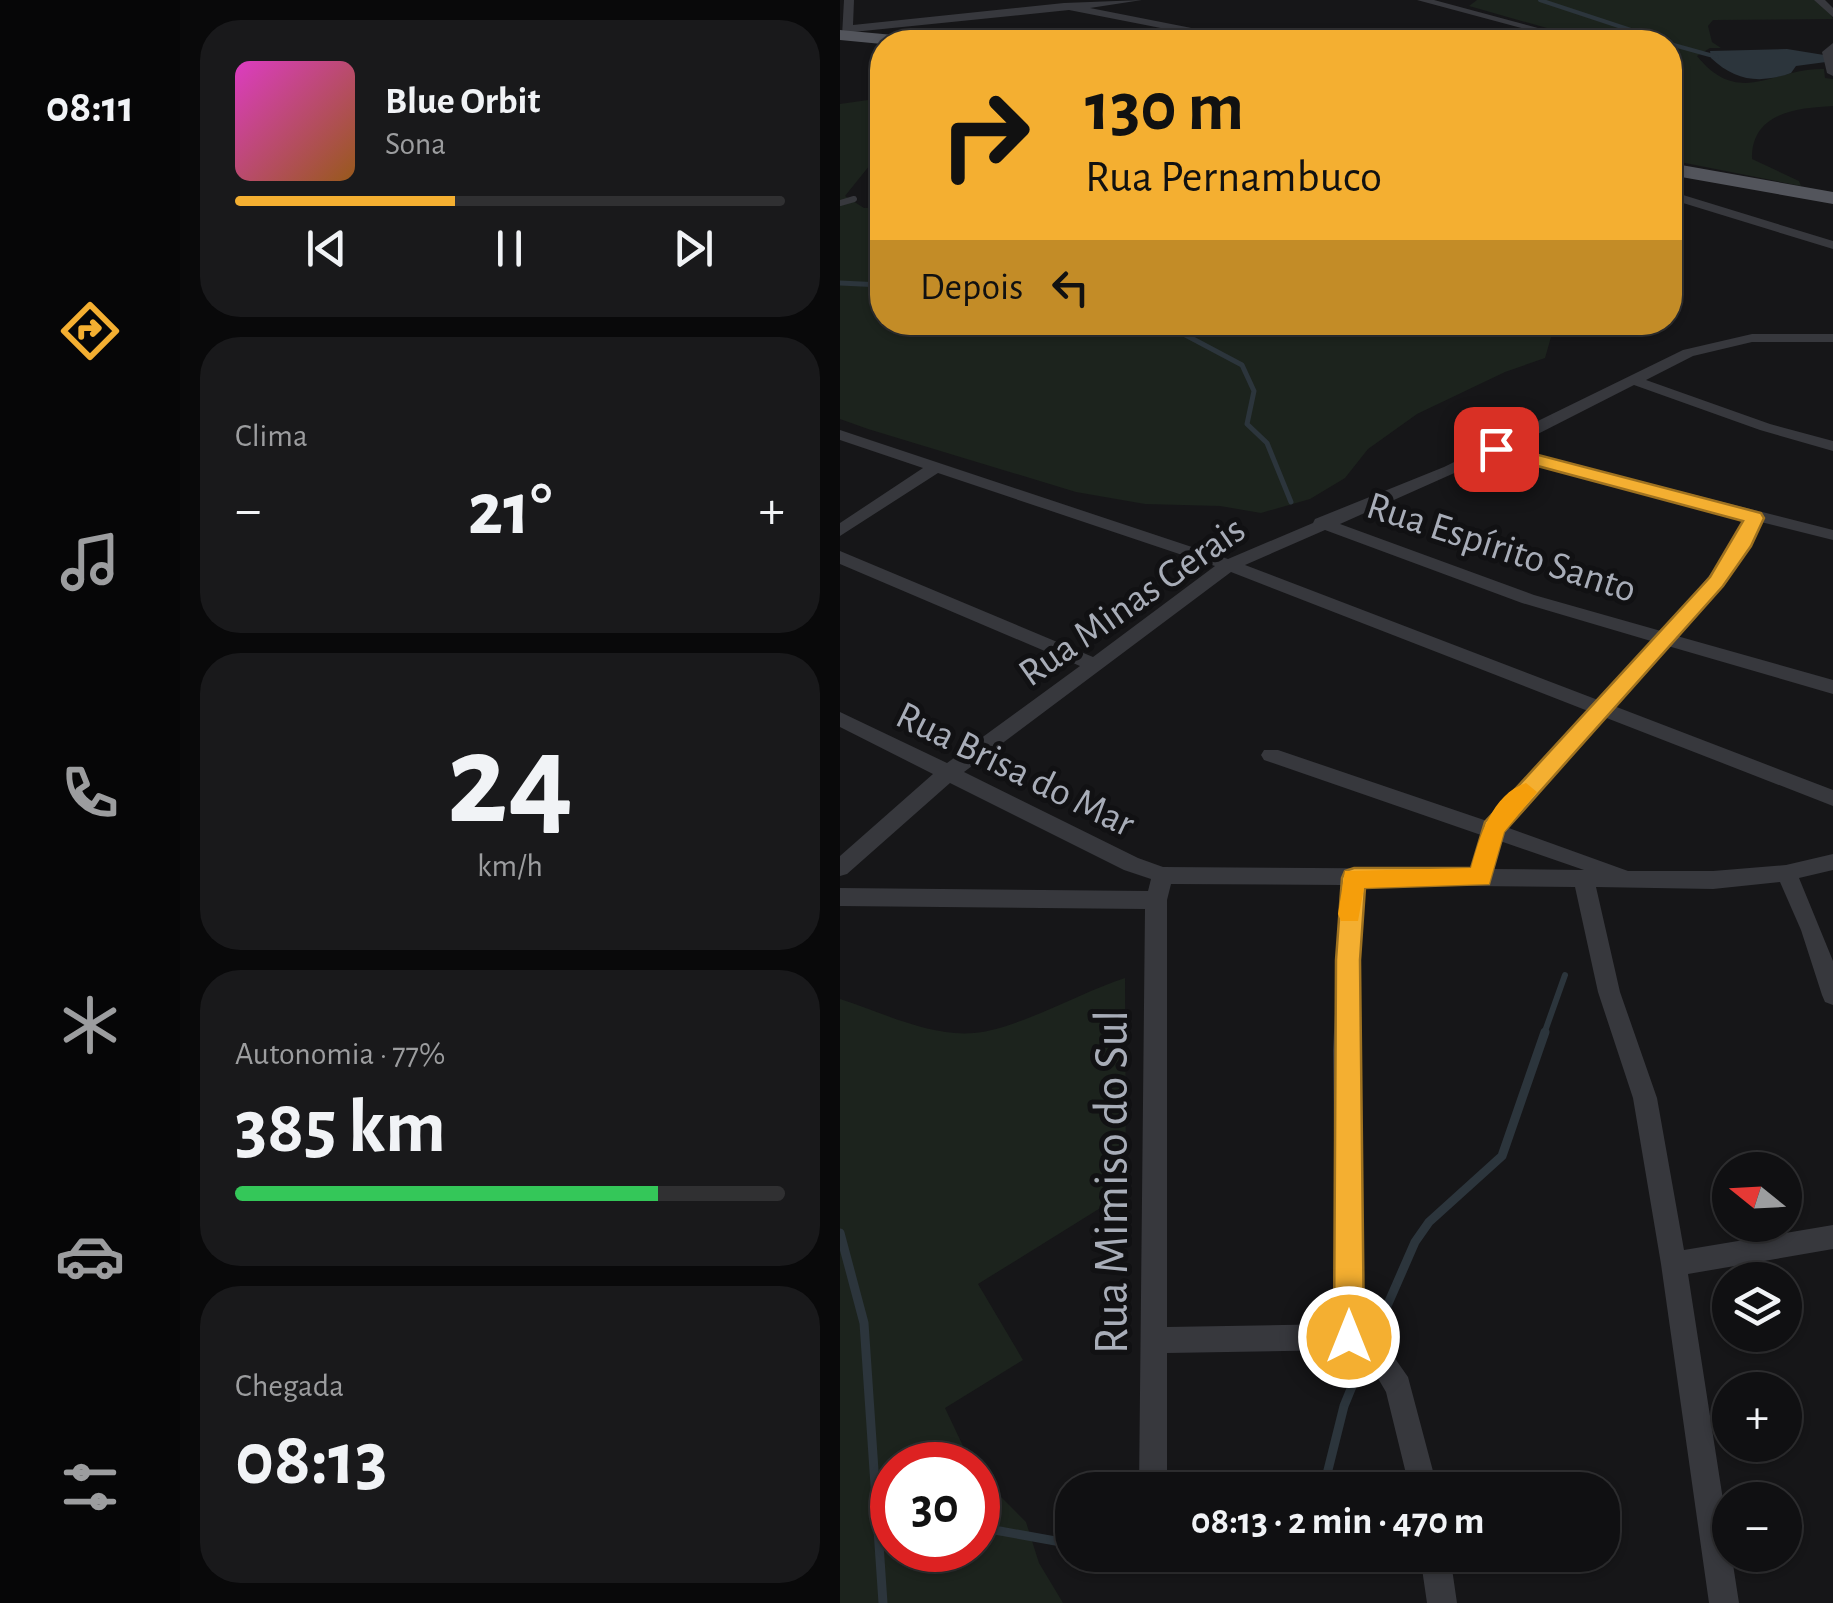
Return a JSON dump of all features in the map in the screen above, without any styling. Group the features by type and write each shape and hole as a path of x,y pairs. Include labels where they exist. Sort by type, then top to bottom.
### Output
{"main road":[{"path":"844,36 870,38"},
{"path":"844,36 870,44"},
{"path":"1682,171 1833,198"},
{"path":"1682,182 1833,209"}],"street":[{"path":"849,0 844,36 870,32"},
{"path":"888,30 1137,0"},
{"path":"1422,0 1538,30"},
{"path":"1819,0 1833,14"},
{"path":"1064,6 1186,30"},
{"path":"1833,46 1827,52 1833,73"},
{"path":"1682,200 1833,245"},
{"name":"Rua Minas Gerais","path":"840,868 948,773 1229,565 1321,523 1410,489 1688,354 1726,342 1833,338"},
{"path":"1636,381 1765,427 1833,446"},
{"path":"840,435 1229,565 1833,798"},
{"path":"1496,449 1754,518 1833,535"},
{"path":"840,530 936,467"},
{"path":"1480,878 1493,828 1730,564 1754,518"},
{"name":"Rua Espírito Santo","path":"1321,523 1528,599 1833,687"},
{"path":"840,557 1096,665"},
{"name":"Rua Brisa do Mar","path":"840,719 1131,864 1159,888"},
{"path":"1271,755 1630,878"},
{"path":"840,898 1354,878 1713,880 1786,874 1833,862"},
{"path":"1786,874 1812,930 1833,996"},
{"path":"1349,1337 1348,927 1354,878"},
{"path":"1584,879 1609,992 1645,1098 1724,1603"},
{"name":"Rua Mimiso do Sul","path":"1153,1472 1159,888"},
{"path":"1674,1264 1833,1237"},
{"path":"1155,1340 1349,1337 1385,1366 1398,1387 1419,1472"},
{"path":"1437,1572 1442,1603"}],"lane":[{"path":"840,203 854,199"}],"shaded area":[{"path":"1477,0 1824,0 1833,19 1713,20 1708,26 1712,42 1721,48 1710,48 1697,56 1713,72 1743,83 1824,69 1825,78 1833,79 1833,106 1779,116 1759,131 1754,143 1752,159 1799,181 1801,186 1682,162 1682,30 1554,30 1469,6"},
{"path":"1787,49 1824,55 1826,62 1796,66 1791,73 1758,79 1729,72 1711,58 1710,51"},
{"path":"870,100 870,165 845,196 870,208 870,335 1552,335 1545,358 1505,372 1417,414 1368,449 1345,478 1310,499 1261,513 1220,506 1145,504 1076,492 840,419 840,104"},
{"path":"1125,978 1126,1192 978,1284 1023,1360 945,1408 961,1442 870,1442 870,1572 1000,1572 1000,1496 1026,1522 1039,1563 1063,1603 840,1603 840,999 923,1027 974,1033 1030,1018"}],"waterway":[{"path":"1540,0 1631,30"},
{"path":"1682,47 1717,57"},
{"path":"840,283 870,284"},
{"path":"1185,335 1242,365 1254,391 1247,424 1267,443 1291,502"},
{"path":"1544,1034 1565,975"},
{"path":"1370,1345 1415,1242 1429,1222 1502,1156 1545,1032"},
{"path":"840,1233 864,1323 883,1603"},
{"path":"1328,1472 1344,1406 1364,1357"},
{"path":"1000,1531 1055,1541"}],"slow traffic":[{"path":"1350,914 1354,878 1480,878 1493,828 1526,792"}],"route":[{"path":"1349,1337 1348,927 1354,878 1480,878 1493,828 1716,582 1741,546 1754,518 1496,449"}]}
